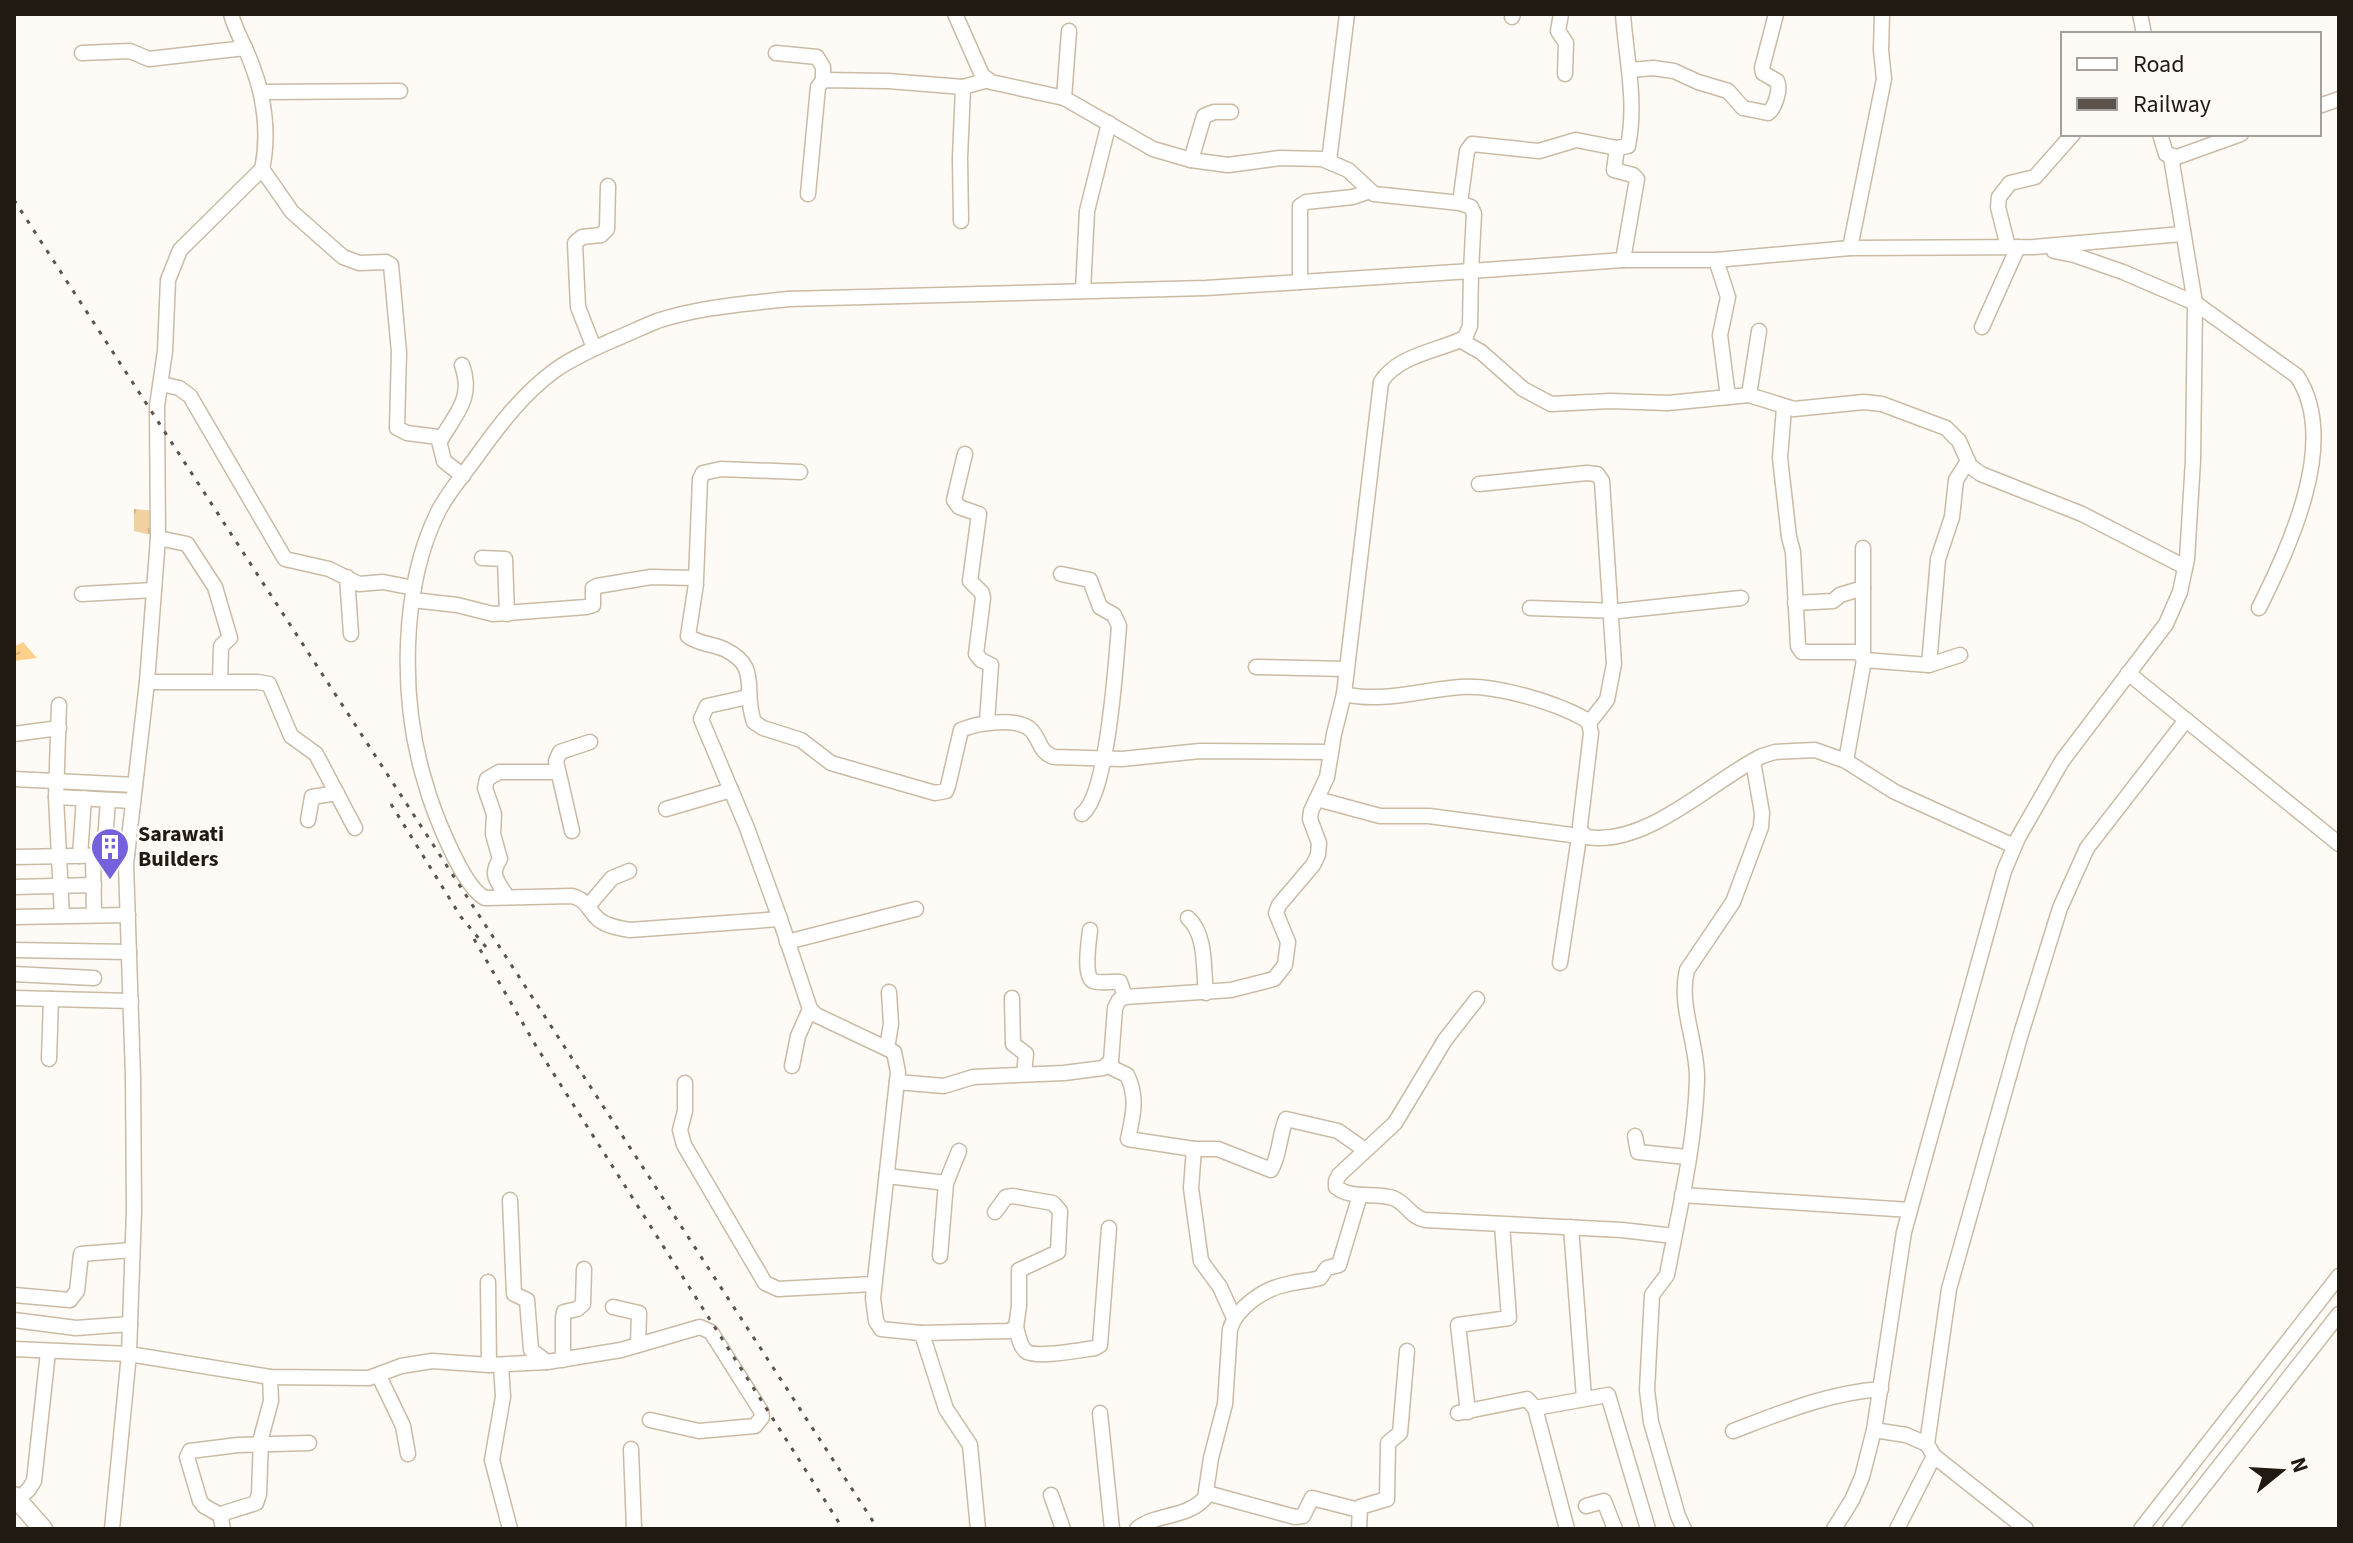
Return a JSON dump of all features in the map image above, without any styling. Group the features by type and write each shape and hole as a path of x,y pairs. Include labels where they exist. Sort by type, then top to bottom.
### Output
{"main road":[{"path":"15,1500 43,1529"}],"street":[{"path":"112,1529 129,1354 132,1250 127,855 147,682 158,538 157,406 168,280 180,250 262,169 265,152 261,92 231,14"},
{"path":"955,14 976,63 988,80"},
{"path":"1329,161 1347,14"},
{"path":"1561,14 1558,31 1566,43 1565,74"},
{"path":"1460,203 1467,151 1472,144 1544,151 1576,140 1626,147 1632,119 1631,70 1624,43 1623,14"},
{"path":"1631,70 1653,68 1674,71 1728,91 1743,108 1768,113 1773,109 1779,88 1778,82 1763,73 1762,68 1776,14"},
{"path":"1850,248 1884,79 1882,14"},
{"path":"1064,98 1069,31"},
{"path":"82,53 130,51 149,59 245,48"},
{"path":"776,53 817,57 823,67 823,80 818,87 808,194"},
{"path":"823,80 963,87 988,80 1064,98 1153,149 1191,160 1228,165 1280,158 1329,161 1348,170 1370,191 1385,196 1460,203 1471,207 1474,214 1470,326 1465,338 1423,353 1388,372 1381,382 1344,694 1327,777 1311,811 1310,819 1319,843 1318,855 1276,913 1288,942 1285,965 1281,973 1267,982 1206,993 1125,997 1115,1008 1108,1066"},
{"path":"961,221 963,87"},
{"path":"261,92 400,91"},
{"path":"1191,160 1204,116 1214,112 1231,112"},
{"path":"1083,291 1087,211 1109,123"},
{"path":"1982,327 2013,247 1998,207 1999,197 2010,183 2035,177 2071,136"},
{"path":"1834,1529 1862,1477 1881,1389 1901,1247 2004,871 2014,846 2062,761 2166,624 2180,592 2185,567 2193,460 2195,303 2171,157 2163,149 2160,136"},
{"path":"2171,157 2185,155 2236,136"},
{"path":"1617,148 1614,170 1637,179 1623,260"},
{"path":"262,169 292,212 343,257 359,263 386,262 391,265 399,352 396,424 401,431 433,435 440,441 444,461 463,476"},
{"path":"594,348 578,307 575,243 582,237 601,235 607,229 608,186"},
{"path":"1300,282 1300,206 1306,202 1353,197 1370,191"},
{"path":"780,919 630,930 597,919 583,899 572,896 485,898 468,883 427,792 413,733 408,652 414,594 429,535 440,509 500,423 527,393 556,370 594,348 657,322 725,306 788,299 1300,282 1623,260 1716,260 1850,248 2034,247 2182,234"},
{"path":"2034,247 2074,255 2123,272 2195,303 2297,376 2305,388 2310,406 2311,457 2306,489 2289,548 2259,608"},
{"path":"1716,260 1728,297 1720,335 1728,397"},
{"path":"1749,395 1759,331"},
{"path":"1460,340 1481,352 1523,389 1551,404 1610,401 1668,403 1749,395 1794,409 1864,402 1882,404 1946,428 1959,441 1970,466 1981,474 2082,514 2185,567"},
{"path":"440,441 466,395 467,379 462,365"},
{"path":"161,384 179,388 190,396 285,559 329,569 364,585 383,582 484,613 507,614 590,606 594,601 594,587 634,578 663,576 696,580"},
{"path":"1784,408 1780,458 1793,552 1798,646 1802,652 1853,651 1864,657 1929,665 1960,655"},
{"path":"965,454 954,500 959,507 976,511 980,519 970,581 983,598 976,654 991,665 987,722"},
{"path":"1929,665 1938,559 1952,517 1956,480 1968,461"},
{"path":"800,472 721,469 703,473 700,479 696,580 688,636 724,649 744,661 749,675 748,697 752,717 758,726 801,740 831,763 935,793 942,793 948,786 961,730 987,722 1029,728 1040,748 1054,757 1122,759 1200,751 1331,752"},
{"path":"1479,484 1587,473 1597,474 1602,481 1614,664 1607,700 1589,723"},
{"path":"158,538 187,544 215,587 230,638 222,644 220,681"},
{"path":"1846,761 1864,657 1863,548"},
{"path":"482,558 505,559 507,614"},
{"path":"1061,574 1090,580 1100,607 1118,620 1104,758 1094,801 1082,814"},
{"path":"347,577 351,634"},
{"path":"1795,603 1833,601 1840,595 1863,588"},
{"path":"82,594 154,590"},
{"path":"1530,608 1610,611 1741,598"},
{"path":"1256,667 1345,669"},
{"path":"2128,673 2339,844"},
{"path":"147,682 269,684 291,736 316,754 355,828"},
{"path":"1344,694 1368,699 1475,687 1545,703 1589,723 1591,733 1580,833 1560,963"},
{"path":"748,697 707,706 701,719 780,919 810,1009 833,1025 894,1052 897,1062 874,1284 876,1321 881,1329 920,1333 1009,1331 1016,1327"},
{"path":"59,705 56,797 62,916"},
{"path":"1897,1529 1931,1450 1949,1289 2060,908 2087,848 2186,720"},
{"path":"14,734 59,728"},
{"path":"572,831 556,761 560,752 590,742"},
{"path":"1317,799 1394,818 1429,816 1580,833 1597,839 1642,828 1753,761 1775,752 1815,750 1846,761 1895,792 2014,846"},
{"path":"1684,1529 1651,1422 1647,1390 1652,1295 1666,1279 1682,1195 1697,1076 1684,984 1687,970 1733,902 1761,827 1762,813 1753,761"},
{"path":"507,897 493,870 500,859 493,834 494,814 485,788 487,779 499,772 557,772"},
{"path":"14,779 135,785"},
{"path":"666,809 731,790"},
{"path":"308,820 312,797 337,793"},
{"path":"56,797 133,801"},
{"path":"84,798 93,855 94,915"},
{"path":"93,855 108,800"},
{"path":"14,857 127,855"},
{"path":"589,905 612,878 629,871"},
{"path":"14,887 94,885"},
{"path":"787,942 916,909"},
{"path":"14,917 128,915"},
{"path":"1188,918 1198,929 1206,993"},
{"path":"1090,930 1087,971 1090,979 1094,982 1120,982 1125,997"},
{"path":"14,950 129,952"},
{"path":"72,1000 75,951"},
{"path":"93,1000 96,952"},
{"path":"14,974 94,978"},
{"path":"887,1048 891,1024 889,992"},
{"path":"14,998 131,1001"},
{"path":"1012,998 1012,1040 1015,1047 1026,1054 1024,1074"},
{"path":"49,1059 51,999"},
{"path":"1477,999 1445,1040 1395,1123 1336,1181 1336,1187 1360,1195 1391,1198 1399,1201 1417,1218 1425,1220 1674,1236"},
{"path":"792,1066 798,1036 810,1009"},
{"path":"897,1082 944,1086 973,1077 1064,1073 1108,1066 1127,1075 1131,1081 1136,1102 1128,1139 1194,1149 1218,1149 1271,1170 1286,1119 1338,1131 1365,1150"},
{"path":"685,1083 685,1111 680,1130 684,1145 765,1283 778,1289 874,1284"},
{"path":"1635,1136 1638,1152 1687,1157"},
{"path":"1194,1149 1191,1188 1201,1261 1220,1287 1234,1318"},
{"path":"940,1256 946,1183 959,1151"},
{"path":"887,1176 946,1183"},
{"path":"1137,1529 1145,1523 1184,1512 1201,1502 1207,1493 1211,1458 1225,1404 1230,1329 1234,1318 1251,1301 1270,1291 1283,1285 1320,1278 1327,1268 1339,1265 1360,1195"},
{"path":"1682,1195 1910,1210"},
{"path":"995,1212 1006,1197 1013,1196 1053,1203 1060,1211 1058,1252 1019,1270 1016,1327 1028,1352 1046,1353 1100,1345 1109,1228"},
{"path":"510,1200 514,1294 527,1300 531,1350 547,1362"},
{"path":"1502,1225 1509,1318 1458,1325 1463,1413 1527,1399 1535,1408 1567,1529"},
{"path":"1571,1227 1584,1398"},
{"path":"14,1295 70,1300 77,1291 81,1254 132,1250"},
{"path":"563,1360 564,1312 583,1304 584,1269"},
{"path":"2141,1529 2339,1276"},
{"path":"488,1282 495,1365 503,1397 492,1460 510,1529"},
{"path":"613,1307 639,1313 638,1345"},
{"path":"2170,1529 2339,1314"},
{"path":"14,1320 76,1328 130,1324"},
{"path":"14,1349 129,1354 270,1377 369,1378 401,1366 432,1361 495,1365 563,1360 638,1345 695,1328 706,1328 753,1398 762,1417 755,1426 708,1431 650,1420"},
{"path":"920,1333 946,1409 970,1445 978,1529"},
{"path":"1359,1529 1362,1505 1387,1499 1388,1443 1400,1433 1407,1351"},
{"path":"15,1500 34,1481 48,1352"},
{"path":"379,1376 403,1426 408,1454"},
{"path":"270,1377 271,1401 262,1431 262,1444 258,1500 223,1522 200,1501 188,1453 199,1448 262,1444 309,1443"},
{"path":"1733,1431 1831,1396 1849,1391 1881,1389"},
{"path":"1535,1408 1608,1395 1648,1529"},
{"path":"1100,1413 1112,1529"},
{"path":"1874,1430 1906,1435 1931,1450 2026,1529"},
{"path":"631,1449 634,1529"},
{"path":"1207,1493 1295,1517 1303,1516 1312,1498 1359,1510"},
{"path":"1051,1495 1063,1529"},
{"path":"1586,1506 1604,1501 1615,1529"}],"green space":[{"path":"134,509 155,511 156,536 134,531"}],"water":[{"path":"23,642 37,658 14,661 14,647"}],"railway":[{"path":"14,200 878,1529"},
{"path":"391,804 461,917 486,947"},
{"path":"474,939 536,1046 843,1529"}],"place":[{"name":"Sarawati Builders","path":"110,881"}]}
